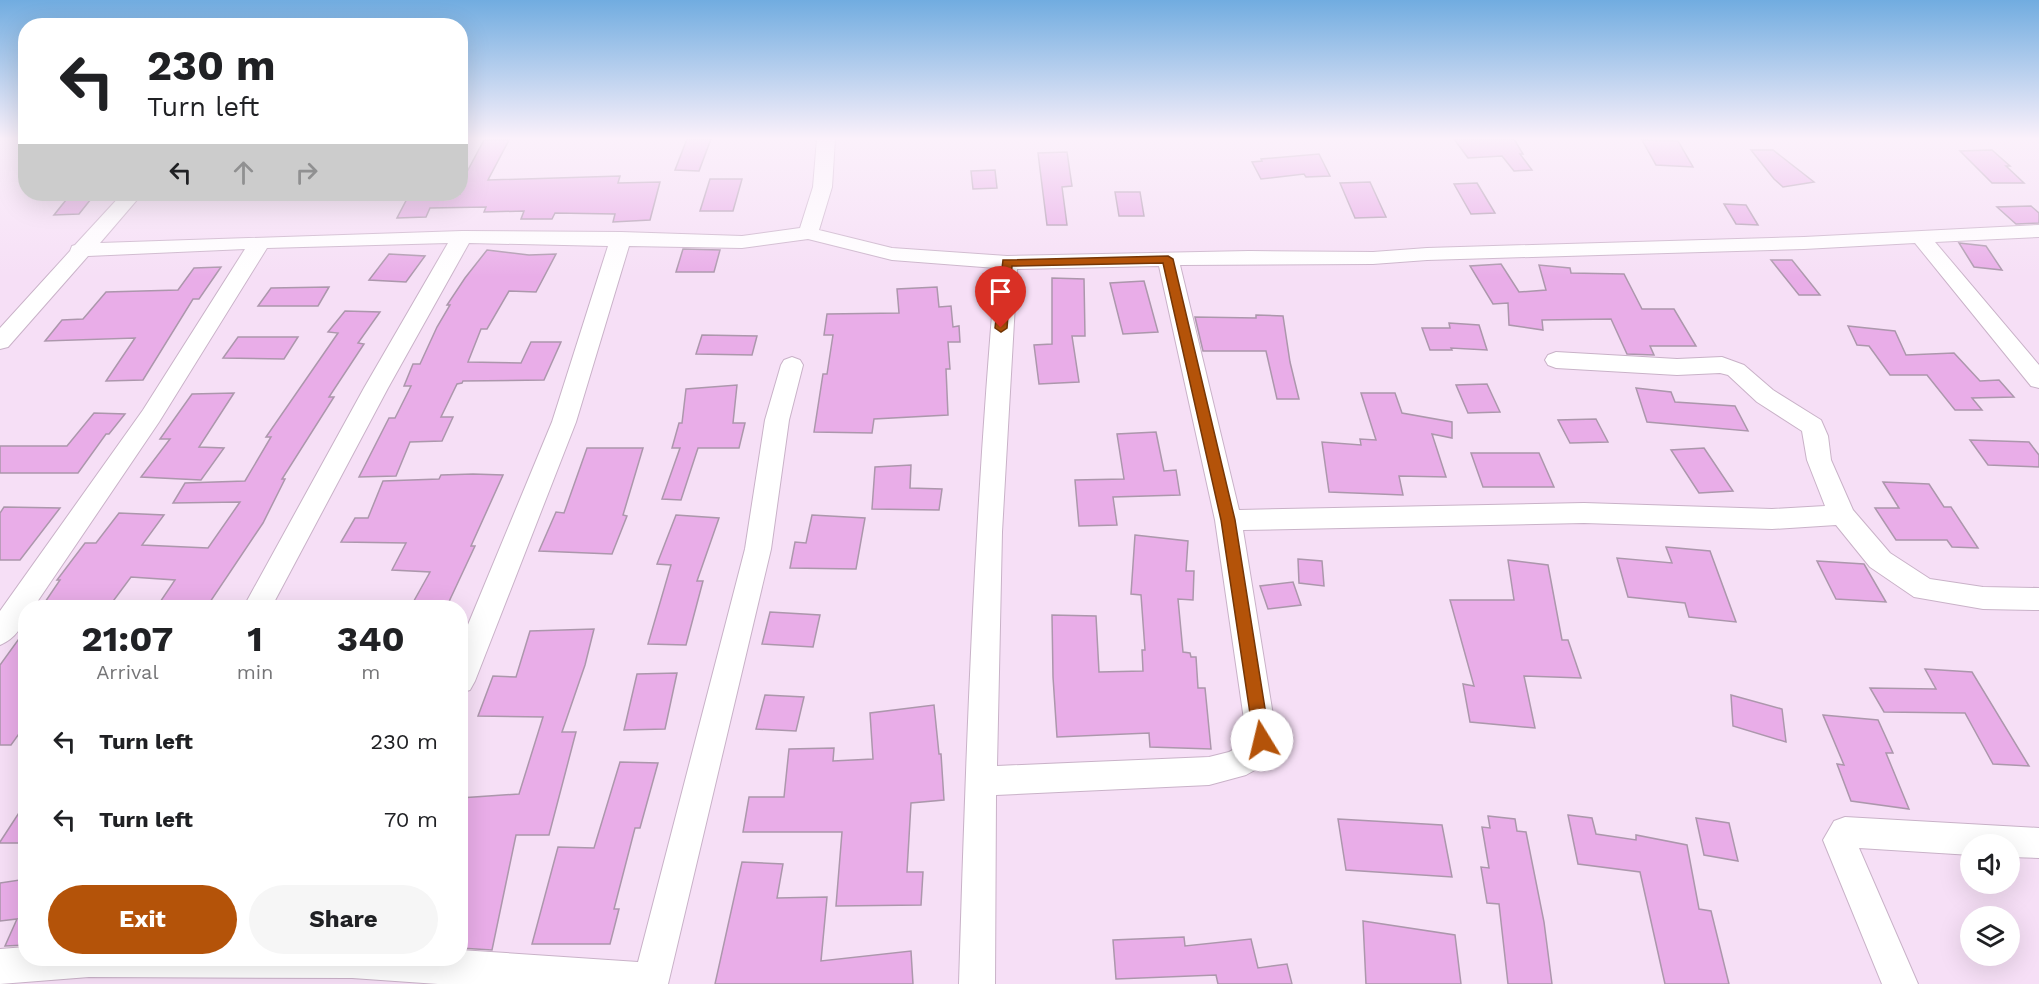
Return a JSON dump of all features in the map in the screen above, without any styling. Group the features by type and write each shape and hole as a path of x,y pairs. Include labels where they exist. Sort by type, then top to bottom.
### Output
{"street":[{"path":"808,233 820,203 824,185"},
{"path":"0,342 79,250 125,201"},
{"path":"79,250 260,242 462,237 621,238 741,242 808,233 892,254 1043,263 1168,259 1373,258 2039,231"},
{"path":"261,600 376,388 462,237"},
{"path":"1920,237 2039,380"},
{"path":"468,661 564,422 621,238"},
{"path":"23,600 151,416 260,242"},
{"path":"980,781 1209,771 1235,765 1258,752 1262,740 1228,520 1168,259"},
{"path":"977,984 980,781 996,394 1007,262"},
{"path":"1557,360 1677,367 1722,365 1736,370 1765,396 1812,426 1816,436 1819,460 1842,515 1880,560 1924,590 1983,598 2039,599"},
{"path":"434,966 651,982 758,549 777,420 792,365"},
{"path":"1228,520 1584,513 1772,519 1842,515"},
{"path":"0,633 18,607"},
{"path":"1900,984 1839,840 1845,832 2039,843"},
{"path":"0,967 18,965"}],"building":[{"path":"468,185 659,185 650,220 613,222 615,214 555,213 552,219 521,219 524,211 484,212 486,207 430,208 426,217 397,218 406,201 468,201"},
{"path":"708,185 740,185 733,211 700,211"},
{"path":"973,185 997,185 997,188 973,189"},
{"path":"1042,185 1072,185 1062,187 1067,225 1047,225"},
{"path":"1341,185 1371,185 1386,217 1355,218"},
{"path":"1455,185 1478,185 1495,213 1471,214"},
{"path":"1115,192 1140,192 1144,216 1119,216"},
{"path":"65,201 89,201 79,214 54,215"},
{"path":"1724,204 1746,205 1758,225 1736,224"},
{"path":"2031,206 2039,213 2039,223 2016,224 1997,207"},
{"path":"1959,243 1986,246 2002,270 1974,267"},
{"path":"683,249 720,250 714,272 676,272"},
{"path":"487,250 529,255 556,254 536,292 509,291 487,329 481,329 468,362 521,363 531,342 561,342 544,380 463,381 457,384 441,417 453,417 442,441 410,442 396,476 359,477 389,418 395,418 411,386 404,386 413,364 420,364 450,305 447,305"},
{"path":"389,254 425,256 406,282 369,280"},
{"path":"1771,260 1792,260 1820,295 1799,295"},
{"path":"1501,264 1519,292 1546,290 1539,265 1570,268 1571,273 1624,274 1642,309 1674,309 1696,346 1650,346 1654,355 1627,354 1611,319 1542,320 1543,330 1509,325 1508,303 1493,304 1470,266"},
{"path":"221,267 199,299 193,299 143,380 106,381 135,338 45,341 62,320 83,319 106,292 178,290 194,268"},
{"path":"1052,278 1084,279 1085,336 1072,336 1079,382 1039,384 1034,345 1052,344"},
{"path":"1144,281 1158,332 1123,334 1110,283"},
{"path":"329,287 318,306 258,306 271,288"},
{"path":"937,287 939,307 951,306 953,327 959,326 960,342 948,342 950,369 946,369 948,415 874,419 872,433 814,432 823,374 827,374 833,335 824,335 827,314 899,313 897,289"},
{"path":"345,311 380,312 358,343 364,344 329,397 334,397 282,479 285,479 263,523 211,600 161,600 175,580 131,577 114,600 46,600 60,580 57,580 85,543 96,543 119,513 164,515 142,545 208,548 240,502 173,503 185,483 245,481 271,437 266,437 338,333 328,332"},
{"path":"1256,315 1283,316 1290,362 1299,399 1277,399 1266,351 1203,351 1195,317 1256,318"},
{"path":"1449,323 1479,325 1487,350 1451,348 1452,350 1430,350 1422,328 1450,328"},
{"path":"1848,326 1895,331 1906,355 1954,353 1980,381 1999,380 2014,397 1972,398 1982,410 1955,410 1927,375 1890,375 1869,346 1857,345"},
{"path":"702,335 757,336 752,355 696,354"},
{"path":"238,337 298,337 284,359 223,358"},
{"path":"1487,384 1500,412 1468,413 1456,385"},
{"path":"737,385 733,423 745,423 739,448 698,448 681,500 662,499 680,448 672,448 679,423 682,423 686,389"},
{"path":"1636,388 1671,392 1675,402 1735,406 1748,431 1647,422"},
{"path":"234,393 199,447 224,448 201,480 141,477 170,439 160,439 192,394"},
{"path":"1361,393 1395,393 1402,413 1452,422 1452,438 1432,434 1446,477 1399,476 1403,495 1329,492 1322,442 1361,445 1360,439 1376,440"},
{"path":"94,413 125,414 109,434 106,434 78,473 0,473 0,446 67,446"},
{"path":"1596,419 1608,442 1570,443 1558,420"},
{"path":"1156,432 1164,471 1176,470 1180,495 1113,497 1117,525 1079,526 1075,480 1124,479 1117,434"},
{"path":"1970,440 2029,442 2039,455 2039,467 1988,465"},
{"path":"587,448 643,448 623,515 627,516 612,554 539,551 556,512 564,513"},
{"path":"1704,448 1733,491 1699,493 1671,450"},
{"path":"1471,453 1539,453 1554,487 1483,487"},
{"path":"911,465 910,488 942,489 939,510 872,509 875,467"},
{"path":"441,475 503,475 471,546 475,546 450,600 414,600 430,572 392,570 406,543 341,542 355,518 368,518 383,481 439,479"},
{"path":"1883,482 1929,484 1944,507 1951,507 1978,548 1952,547 1947,540 1896,540 1875,508 1899,508"},
{"path":"4,507 60,508 20,560 0,560 0,513"},
{"path":"676,515 719,518 697,581 703,581 686,645 648,644 671,565 657,564"},
{"path":"812,515 865,518 856,569 790,568 795,542 806,543"},
{"path":"1135,535 1188,541 1186,571 1194,571 1193,600 1178,599 1183,652 1196,657 1198,688 1205,688 1211,749 1150,747 1149,733 1057,737 1052,615 1096,616 1099,672 1143,671 1142,650 1145,650 1141,595 1131,594"},
{"path":"1666,547 1710,551 1736,622 1689,617 1685,603 1628,597 1617,558 1672,563"},
{"path":"1298,559 1322,561 1324,586 1299,583"},
{"path":"1508,560 1548,565 1562,640 1568,640 1581,678 1524,676 1535,728 1470,722 1463,684 1474,686 1450,600 1514,600"},
{"path":"1817,561 1864,564 1886,602 1836,599"},
{"path":"1293,582 1301,605 1268,609 1260,586"},
{"path":"770,612 820,615 813,647 762,644"},
{"path":"594,629 585,665 562,732 576,732 549,835 516,835 492,950 468,948 468,797 519,794 543,717 478,716 493,676 516,677 530,631"},
{"path":"18,640 18,735 11,745 0,745 0,665"},
{"path":"1925,669 1972,672 2029,766 1993,764 1965,713 1884,712 1870,688 1936,689"},
{"path":"677,673 665,729 624,730 637,674"},
{"path":"765,695 804,697 796,731 756,729"},
{"path":"1731,695 1782,709 1786,742 1733,726"},
{"path":"934,705 939,754 941,754 944,800 911,803 907,872 923,872 921,905 836,906 842,832 743,832 749,797 784,797 789,749 834,748 833,761 873,759 870,713"},
{"path":"1823,715 1878,720 1893,753 1886,753 1909,809 1851,801 1837,764 1844,765"},
{"path":"620,762 658,763 640,828 635,828 614,909 619,909 610,944 532,944 558,847 594,848"},
{"path":"18,814 18,843 0,842"},
{"path":"1568,815 1592,818 1596,834 1636,840 1636,835 1687,845 1699,909 1711,911 1729,984 1665,984 1640,872 1578,864"},
{"path":"1488,816 1515,819 1517,831 1526,832 1544,922 1552,984 1508,984 1499,904 1487,903 1481,867 1489,868 1482,827 1490,828"},
{"path":"1696,818 1729,823 1738,861 1704,855"},
{"path":"1338,819 1442,825 1452,877 1346,870"},
{"path":"742,862 783,864 777,898 827,897 821,961 911,951 913,984 715,984"},
{"path":"18,880 18,945 5,946 17,919 0,921 0,883"},
{"path":"1363,921 1455,935 1461,984 1366,984"},
{"path":"1184,937 1185,946 1251,939 1258,968 1287,964 1292,984 1218,984 1216,975 1116,979 1113,940"}],"route":[{"path":"1001,328 1007,262 1168,259 1228,520 1262,740"}]}
